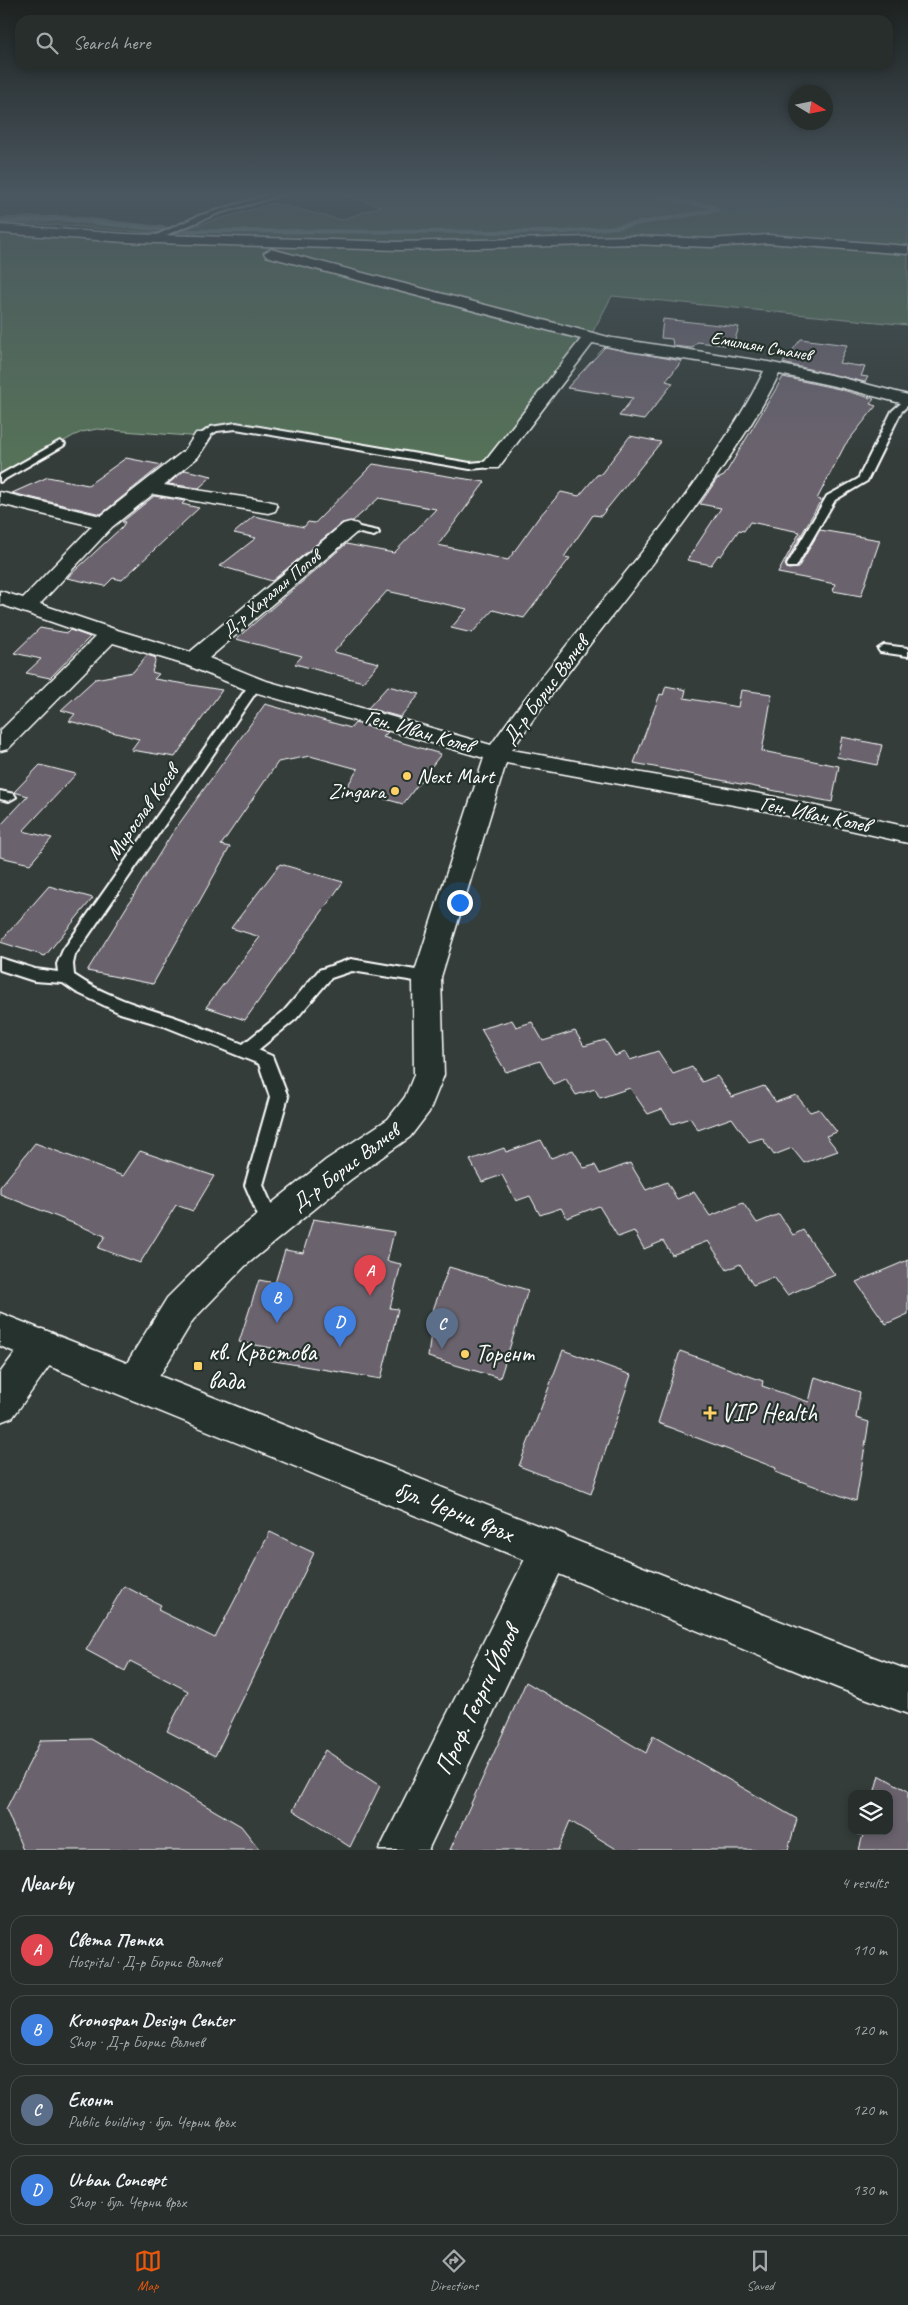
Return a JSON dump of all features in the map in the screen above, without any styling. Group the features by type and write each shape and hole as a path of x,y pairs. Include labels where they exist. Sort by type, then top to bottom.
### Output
{"street":[{"name":"Емилиян Станев","path":"381,280 575,332 609,343 722,359 854,384 908,400"},
{"path":"492,464 590,337"},
{"name":"Д-р Борис Вълчев","path":"135,1383 180,1309 233,1254 338,1170 399,1128 418,1103 428,1075 427,977 497,754 528,709 693,498 757,403 773,369"},
{"path":"27,606 105,523 151,488 192,453 202,437"},
{"path":"151,488 268,507"},
{"path":"0,498 105,523"},
{"name":"Д-р Харалан Попов","path":"194,660 350,528"},
{"name":"Ген. Иван Колев","path":"0,597 109,634 194,660 255,684 497,754 766,804 908,835"},
{"path":"0,744 109,634"},
{"name":"бул. Черни връх","path":"0,1329 838,1666 908,1692"},
{"path":"0,1404 42,1346"},
{"name":"Проф. Георги Йолов","path":"402,1850 551,1549"}],"lane":[{"path":"792,565 831,498 862,481 897,411 908,400"},
{"path":"202,437 214,428 236,426 470,466 492,464"},
{"path":"0,479 60,444"},
{"path":"350,528 374,532"},
{"path":"884,649 908,652"},
{"name":"Мирослав Косев","path":"66,970 73,946 255,684"},
{"path":"0,964 34,975 66,970 82,988 126,1009 169,1022 266,1060 279,1097 254,1185 271,1224"},
{"path":"244,1052 290,1015 325,974 351,964 427,977"}],"green space":[{"path":"0,280 908,280 908,325 612,296 590,337 485,466 227,426 202,437 97,429 73,436 0,479"}],"building":[{"path":"663,319 739,327 733,346 697,342 692,348 673,346 672,339 661,338"},
{"path":"801,339 847,345 839,363 865,367 861,376 868,377 865,382 783,363"},
{"path":"605,347 682,361 666,381 673,383 644,420 619,416 633,398 567,388"},
{"path":"783,377 874,399 870,404 876,406 845,445 817,499 821,500 785,564 788,569 798,568 820,530 880,540 861,596 833,591 835,584 778,573 800,532 750,522 744,531 739,530 721,556 718,555 711,565 687,560 721,508 700,504 717,479 724,476"},
{"path":"630,436 661,442 601,516 593,515 564,557 570,558 524,618 493,610 472,633 451,628 467,609 387,591 334,652 379,663 363,682 295,664 302,656 236,639 346,544 394,553 436,509 379,498 353,521 342,523 272,581 220,566 256,538 234,533 254,516 304,527 308,522 315,523 373,464 485,482 438,545 508,560 539,517 561,492 579,496 597,475 601,474"},
{"path":"126,458 162,465 101,514 12,493 48,477 88,485"},
{"path":"185,470 212,476 199,488 168,484"},
{"path":"154,496 185,501 182,504 199,508 122,580 113,578 105,586 67,578 122,527 125,522 122,522"},
{"path":"40,628 67,633 70,630 90,637 50,678 26,673 41,659 14,653"},
{"path":"147,655 156,658 152,672 159,674 154,679 222,690 175,757 131,750 139,739 69,721 75,714 61,710 95,679 133,672"},
{"path":"388,686 420,694 400,717 368,708"},
{"path":"666,686 686,690 684,698 738,707 741,690 772,694 762,751 839,766 832,802 634,763 660,694 663,695"},
{"path":"265,704 351,728 355,723 388,732 383,737 441,754 403,804 346,788 358,769 310,756 278,762 221,845 230,847 153,984 87,971 171,835"},
{"path":"842,737 882,745 877,765 837,757"},
{"path":"40,765 76,774 23,831 52,838 30,864 0,857 0,826 28,796 14,792"},
{"path":"280,864 343,882 245,1020 206,1007 260,937 231,928"},
{"path":"49,886 93,898 45,956 0,942"},
{"path":"512,1020 516,1027 532,1022 543,1041 575,1031 584,1046 605,1040 615,1056 625,1052 630,1060 658,1051 673,1074 692,1067 702,1082 717,1076 732,1097 764,1086 776,1102 796,1095 810,1112 819,1109 837,1132 826,1136 838,1151 804,1163 792,1148 774,1155 762,1138 749,1142 732,1118 698,1130 690,1118 672,1124 662,1109 648,1114 630,1088 600,1098 595,1089 576,1095 566,1079 553,1084 540,1061 506,1072 481,1029"},
{"path":"541,1140 551,1158 573,1150 584,1168 595,1165 600,1174 630,1163 646,1190 667,1182 677,1199 694,1192 710,1216 743,1203 757,1223 779,1214 793,1235 803,1230 835,1275 787,1295 774,1277 753,1285 740,1264 727,1270 708,1241 672,1255 663,1241 644,1249 634,1231 618,1237 599,1206 567,1218 561,1208 540,1215 530,1196 516,1201 502,1175 482,1182 470,1160 504,1148 506,1152"},
{"path":"35,1143 123,1176 140,1151 214,1176 193,1211 176,1205 140,1263 98,1248 105,1236 0,1194 0,1187"},
{"path":"313,1219 394,1232 387,1261 401,1264 390,1308 398,1309 381,1379 268,1360 272,1348 239,1342 259,1280 275,1283 285,1250 303,1253"},
{"path":"908,1260 908,1314 886,1324 856,1282"},
{"path":"449,1267 528,1290 500,1378 428,1357 434,1307"},
{"path":"563,1350 631,1375 591,1494 519,1466"},
{"path":"680,1351 763,1381 762,1386 809,1402 815,1377 860,1392 856,1418 869,1422 856,1501 775,1472 776,1468 658,1423"},
{"path":"270,1532 314,1553 215,1756 167,1731 188,1691 130,1661 125,1671 86,1650 124,1586 161,1605 158,1610 215,1638"},
{"path":"526,1682 646,1753 653,1736 797,1819 788,1850 618,1850 570,1821 558,1850 450,1850"},
{"path":"91,1739 241,1826 260,1850 23,1850 6,1809 41,1740"},
{"path":"325,1750 380,1786 350,1847 293,1810"},
{"path":"879,1775 908,1791 908,1850 859,1850 863,1835 893,1835 893,1790 875,1790"}],"place":[{"name":"Next Mart","path":"407,776"},
{"name":"Zingara","path":"395,791"},
{"name":"Света Петка","path":"370,1296"},
{"name":"Kronospan Design Center","path":"277,1323"},
{"name":"Urban Concept","path":"340,1347"},
{"name":"Еконт","path":"442,1349"},
{"name":"Торент","path":"465,1354"},
{"name":"кв. Кръстова вада","path":"198,1366"},
{"name":"VIP Health","path":"710,1413"}]}
